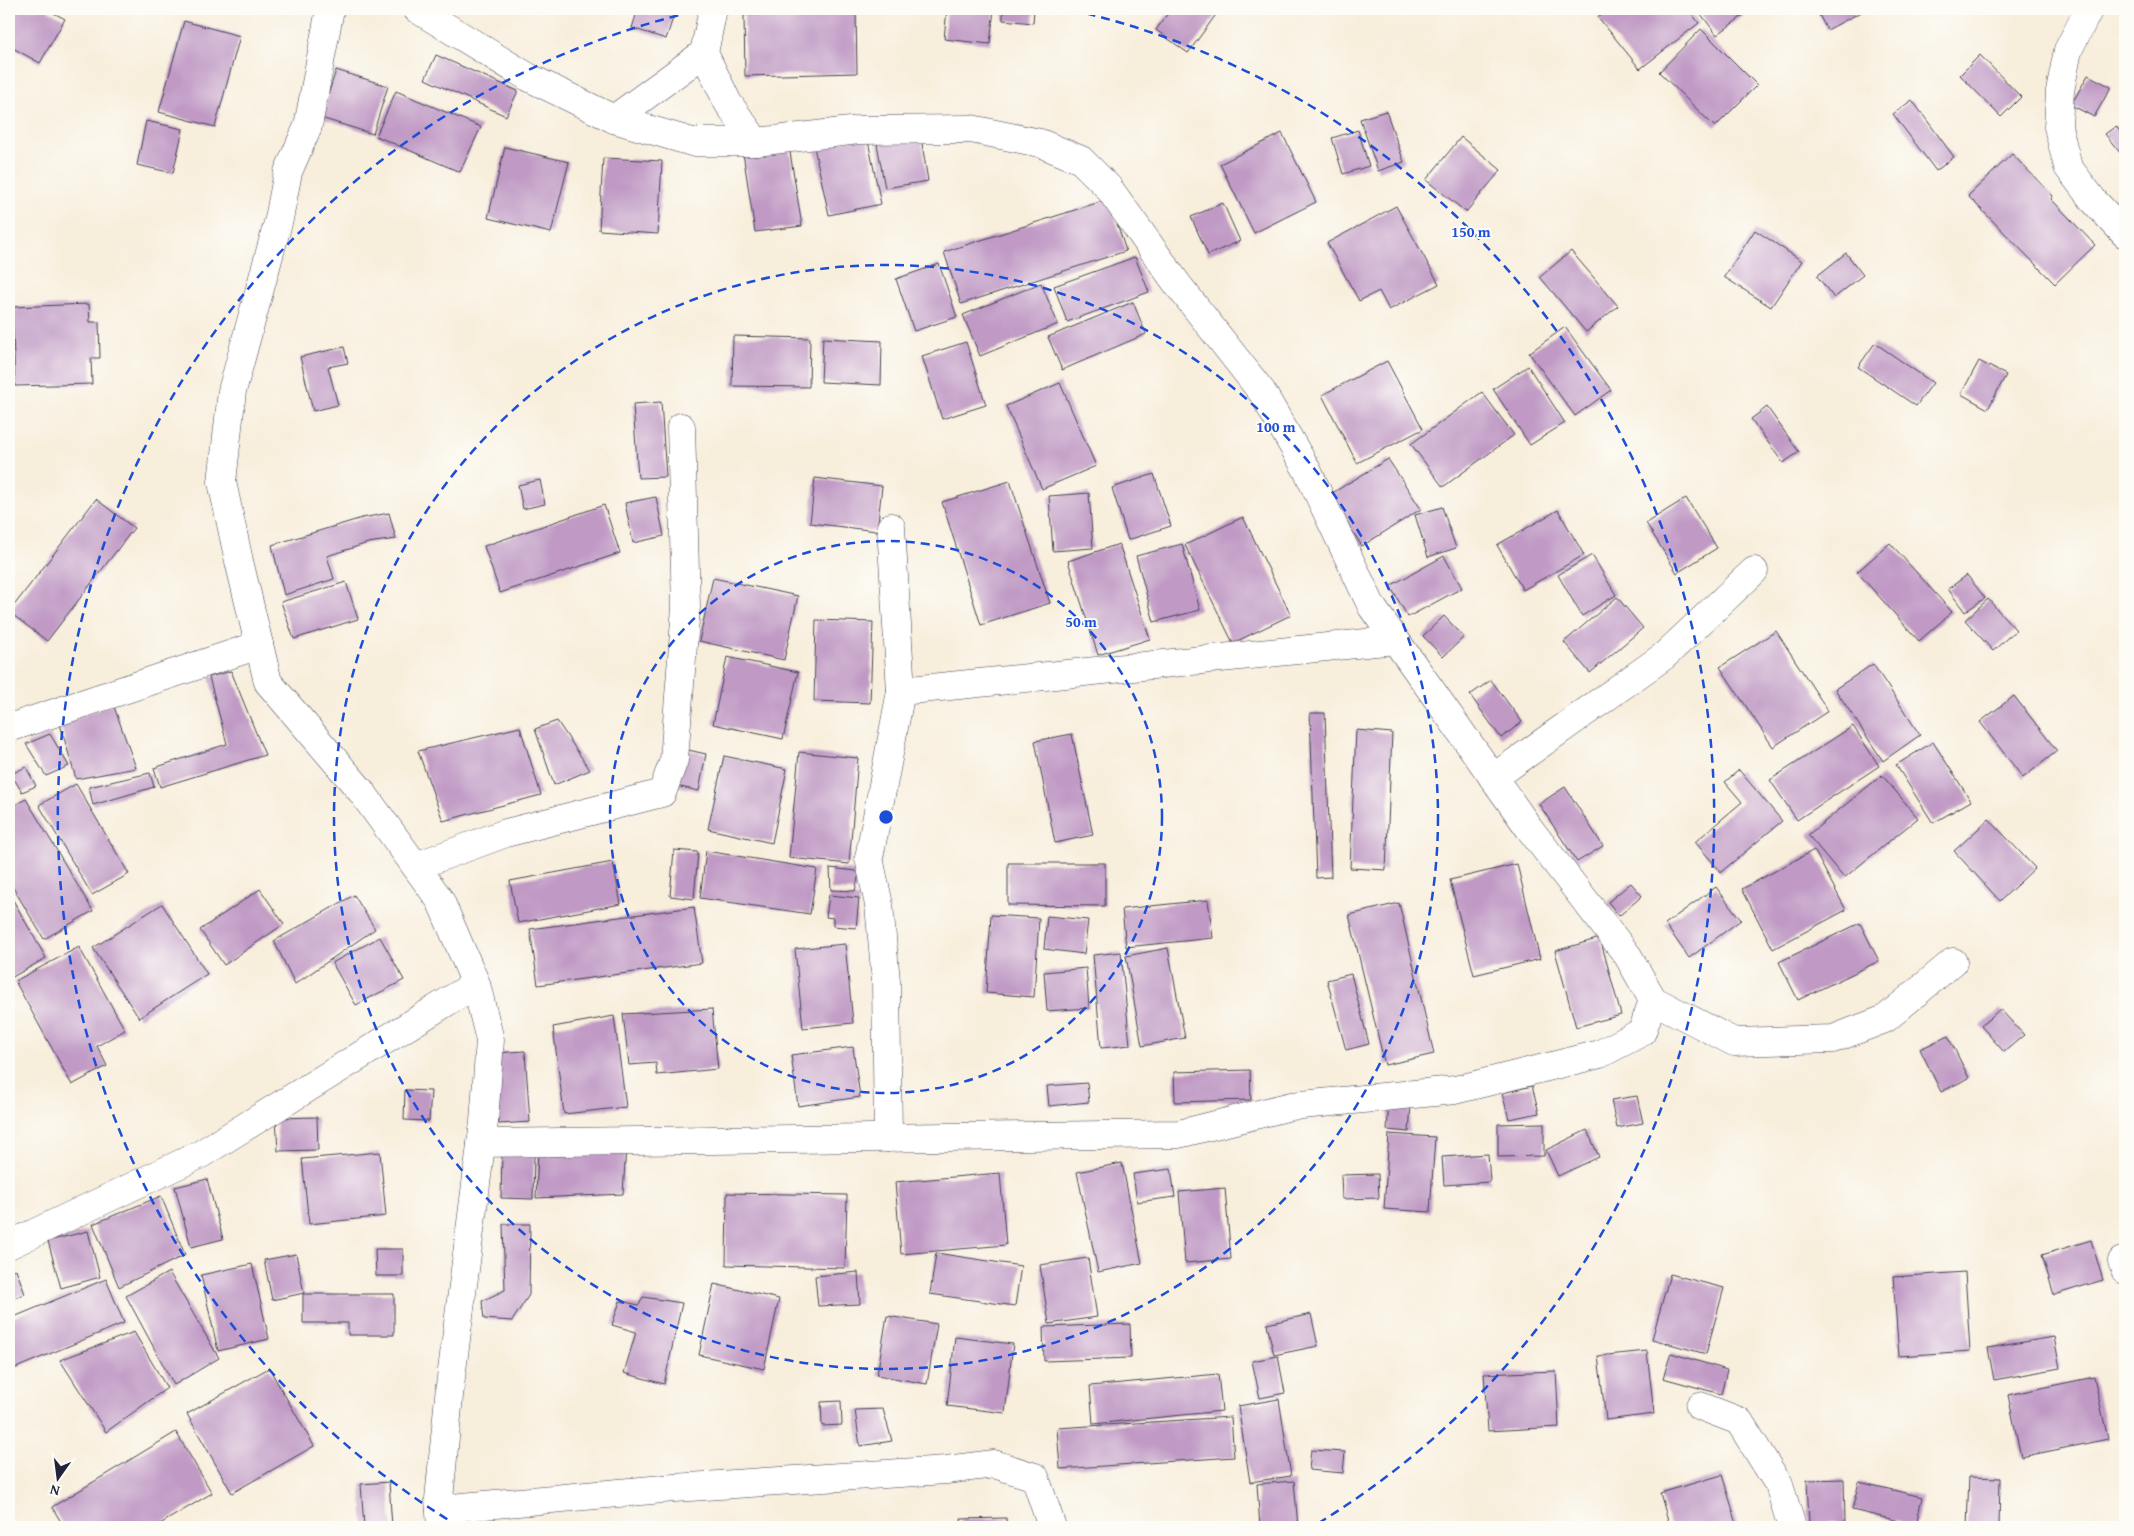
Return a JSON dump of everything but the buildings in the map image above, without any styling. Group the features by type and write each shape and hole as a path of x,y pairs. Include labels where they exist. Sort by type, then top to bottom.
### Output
{"street":[{"path":"330,9 308,126 288,172 280,219 232,391 222,482 268,682 361,791 440,900 476,984 490,1040 481,1143 450,1386 439,1499 440,1518 683,1487 946,1470 994,1464 1035,1478 1052,1527"},
{"path":"417,9 528,77 614,119 692,142 756,142 859,130 971,129 1040,143 1081,160 1108,187 1178,285 1262,392 1307,470 1372,608 1529,828 1628,956 1653,1000 1734,1042 1833,1039 1885,1019 1954,962"},
{"path":"713,9 704,53 728,103 756,142"},
{"path":"2089,9 2068,50 2060,91 2058,127 2068,167 2093,200 2125,234"},
{"path":"614,119 704,53"},
{"path":"416,866 506,833 662,792 674,760 686,607 681,427"},
{"path":"888,1138 886,981 880,905 869,858 901,690 891,527"},
{"path":"1493,778 1664,656 1754,571"},
{"path":"901,690 1395,640"},
{"path":"9,728 259,645"},
{"path":"9,1245 201,1154 476,984"},
{"path":"481,1143 1179,1134 1291,1106 1455,1090 1600,1054 1642,1032 1653,1000"},
{"path":"1700,1406 1739,1421 1779,1485 1792,1527"}]}
